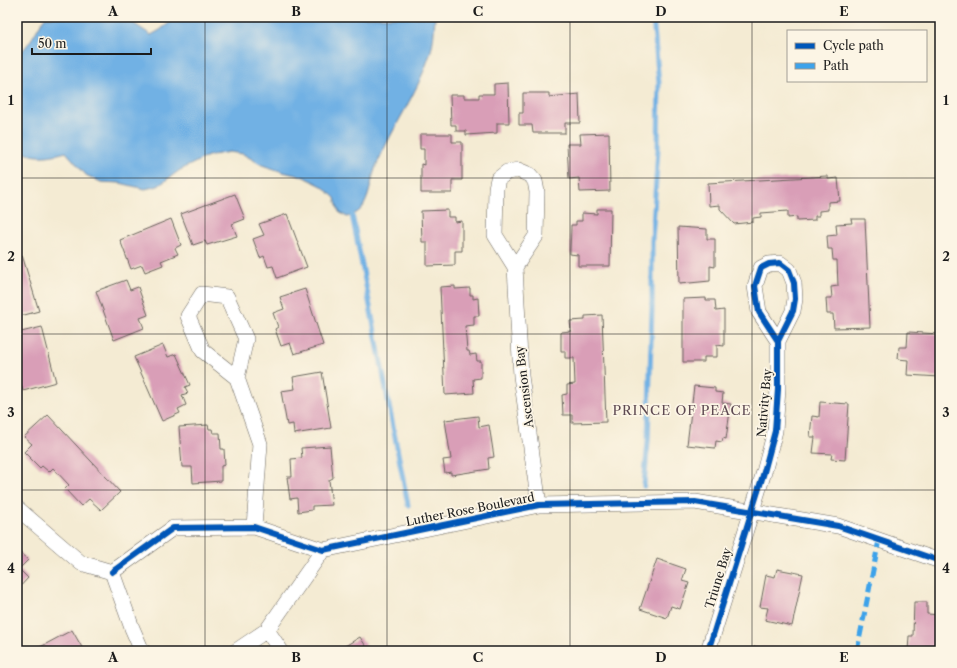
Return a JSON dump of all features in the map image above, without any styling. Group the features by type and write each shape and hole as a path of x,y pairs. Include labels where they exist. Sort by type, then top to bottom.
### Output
{"street":[{"name":"Ascension Bay","path":"515,267 536,236 537,192 535,182 530,174 518,170 507,172 498,179 496,188 495,235 515,267 521,376 539,505"},
{"path":"236,378 246,338 227,298 202,294 188,316 203,351 236,378 260,444 254,527"},
{"name":"Nativity Bay","path":"750,511 764,472 775,431 778,389 778,341"},
{"name":"Luther Rose Boulevard","path":"323,550 539,505 695,502 838,526 940,561"},
{"path":"17,508 81,563 112,572"},
{"name":"Triune Bay","path":"708,651 750,511"},
{"path":"112,572 173,528 254,527 323,550 268,630 236,651"},
{"path":"112,572 142,651"},
{"path":"268,630 281,651"}],"water":[{"path":"45,17 124,17 151,35 177,17 435,17 434,36 431,49 419,82 383,150 373,174 364,205 357,212 347,217 339,212 335,198 322,186 304,177 262,165 243,154 229,152 208,156 180,170 158,186 145,189 120,183 101,182 86,175 66,152 53,155 35,156 17,149 17,55 29,42"}],"building":[{"path":"508,83 509,123 497,123 497,133 466,135 466,131 456,131 456,125 451,125 450,95 464,95 464,98 479,98 479,94 494,94 494,84"},
{"path":"523,93 549,93 549,97 579,94 580,123 565,123 565,133 533,133 532,125 519,125 519,113 523,113"},
{"path":"609,133 610,191 580,192 579,178 569,179 567,144 581,144 580,134"},
{"path":"420,134 452,134 452,142 462,142 462,180 452,180 452,193 421,193 421,164 424,165 424,149 420,149"},
{"path":"828,176 828,179 838,178 840,201 828,202 828,210 819,211 819,216 815,216 815,220 797,221 797,217 788,218 788,211 761,213 761,217 753,218 753,222 734,224 720,209 720,205 709,206 708,183"},
{"path":"235,194 245,219 232,224 237,236 207,245 205,241 193,245 181,214"},
{"path":"597,209 611,209 610,266 578,266 578,255 570,254 571,225 576,225 576,221 582,221 582,213 597,214"},
{"path":"448,210 448,217 455,217 455,222 462,221 462,251 455,251 455,265 427,266 427,242 422,242 421,211"},
{"path":"287,214 307,267 277,278 273,266 268,267 264,256 260,258 253,239 264,235 259,224"},
{"path":"171,219 181,245 175,248 178,254 161,261 163,265 145,272 142,265 131,269 120,240"},
{"path":"851,219 865,219 870,327 834,328 833,314 827,314 826,298 832,298 831,287 838,286 837,260 833,260 832,249 828,249 827,236 837,235 836,224 852,223"},
{"path":"678,227 707,229 707,239 715,239 715,267 710,266 710,281 679,284"},
{"path":"22,255 39,311 17,317 17,256"},
{"path":"126,280 130,290 138,287 148,315 140,318 144,328 114,340 96,291"},
{"path":"455,286 455,289 470,288 470,295 473,295 473,299 478,298 479,316 474,316 474,325 465,326 467,351 469,351 470,355 476,354 477,361 481,361 481,378 473,379 474,393 445,395 440,287"},
{"path":"305,289 323,345 294,354 290,343 281,346 275,329 278,327 273,313 284,309 280,297"},
{"path":"706,298 706,300 715,300 716,311 724,310 724,346 717,345 717,357 704,357 704,362 683,362 683,299"},
{"path":"602,315 606,422 572,423 572,415 563,415 562,395 567,394 567,385 575,384 574,358 565,358 565,351 561,351 561,332 571,331 570,321 585,320 585,316"},
{"path":"42,327 56,382 23,391 19,377 17,378 17,333"},
{"path":"908,332 940,334 940,377 907,375 908,360 898,359 899,347 907,347"},
{"path":"163,345 168,357 176,354 190,385 185,387 188,393 182,395 186,405 178,409 180,413 162,421 134,357"},
{"path":"322,372 331,428 294,434 293,424 287,425 281,391 295,389 293,377"},
{"path":"694,386 715,388 715,392 723,393 722,403 731,404 726,439 723,438 722,442 716,441 715,448 687,445"},
{"path":"820,402 849,404 845,460 831,459 832,454 813,453 815,437 810,437 812,416 819,417"},
{"path":"48,415 120,492 101,510 89,499 81,506 65,489 69,485 53,468 49,472 42,466 40,468 24,452 32,444 24,437"},
{"path":"478,416 479,427 489,425 494,457 488,458 489,469 451,475 451,472 445,473 443,460 451,459 445,420"},
{"path":"208,425 209,429 212,429 213,433 220,433 221,449 224,449 225,465 221,466 221,481 193,483 192,467 182,467 179,427"},
{"path":"330,446 333,478 329,480 332,505 312,506 312,510 298,512 297,498 290,499 287,477 292,477 291,459 302,458 301,448"},
{"path":"17,550 28,560 19,569 28,578 17,590"},
{"path":"657,559 686,569 682,581 689,583 680,609 671,606 667,618 640,609"},
{"path":"777,569 803,574 792,626 765,620 768,608 760,607 766,575 775,577"},
{"path":"914,602 927,602 927,614 940,615 940,651 908,651 909,636 913,636"},
{"path":"72,630 84,651 33,651"},
{"path":"360,637 369,651 337,651"},
{"path":"754,647 783,648 783,651 753,651"}],"waterway":[{"path":"644,486 648,441 652,308 652,241 658,149 659,83 653,17"},
{"path":"351,210 408,505"}],"marked path":[{"path":"857,651 879,540"}],"cycle path":[{"path":"708,651 764,472 775,431 778,389 778,341 793,311 795,299 794,283 789,270 780,263 769,264 761,268 755,286 759,312 778,341"},
{"path":"112,572 173,528 254,527 323,550 539,505 695,502 838,526 940,561"}],"district":[{"name":"PRINCE OF PEACE","path":"682,410"}]}
